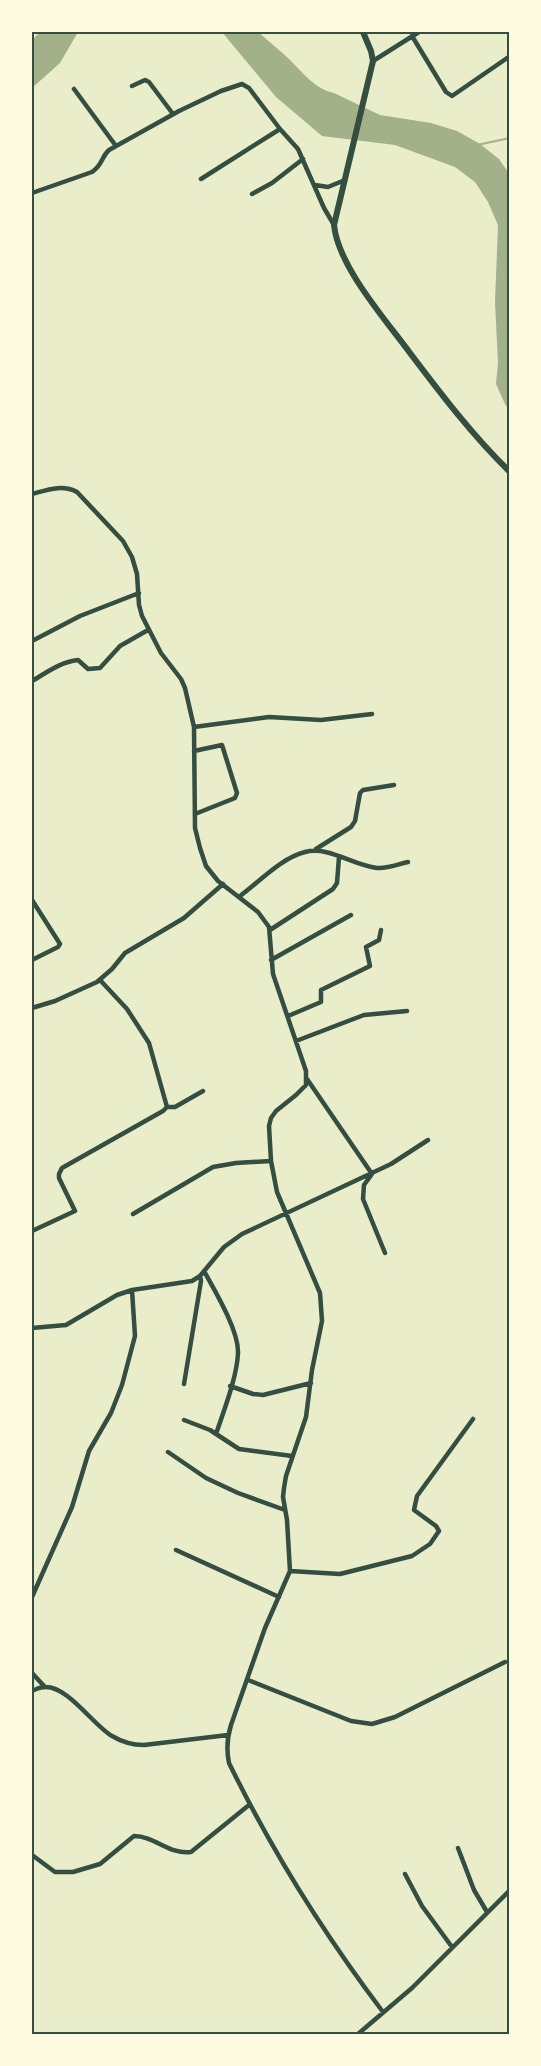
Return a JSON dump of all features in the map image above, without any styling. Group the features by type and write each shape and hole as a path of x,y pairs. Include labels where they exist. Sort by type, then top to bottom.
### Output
{"street":[{"path":"334,225 373,61 363,32"},
{"path":"373,61 419,32"},
{"path":"412,36 446,92 452,96 510,56"},
{"path":"132,86 145,80 149,82 173,114"},
{"path":"32,193 92,172 99,167 106,153 173,114 222,91 242,84 249,87 280,129 295,144 334,225 338,245 352,271 443,396 510,472"},
{"path":"74,89 116,146"},
{"path":"201,179 280,129"},
{"path":"252,194 272,183 303,159"},
{"path":"315,185 328,187 345,177"},
{"path":"32,494 69,487 77,492 123,541 135,566 140,610 148,630 186,688 194,727 195,828 206,866 223,884 263,917 270,930 271,960 276,983 307,1080 324,1108 372,1174"},
{"path":"32,641 80,616 139,594"},
{"path":"32,681 57,666 78,660 88,669 100,668 120,646 148,630"},
{"path":"194,727 269,717 321,720 372,714"},
{"path":"194,751 222,746 237,793 234,798 195,814"},
{"path":"240,896 288,860 314,850 351,826 355,821 360,793 363,790 394,785"},
{"path":"314,850 326,851 377,868 408,861"},
{"path":"270,930 333,889 337,883 339,857"},
{"path":"32,1008 75,993 100,980 125,953 184,918 223,884"},
{"path":"32,900 60,944 32,960"},
{"path":"271,960 351,915"},
{"path":"288,1016 321,1002 321,990 370,966 366,947 379,940 381,930"},
{"path":"100,980 127,1009 149,1043 167,1107"},
{"path":"296,1041 364,1015 407,1011"},
{"path":"307,1080 302,1090 276,1111 271,1118 269,1126 271,1161 277,1192 313,1274 322,1303 322,1321 306,1416 284,1488 290,1571 265,1628 228,1735 229,1763 260,1826 331,1941 383,2012"},
{"path":"32,1231 75,1211 59,1178 62,1168 167,1107 174,1107 203,1091"},
{"path":"32,1328 66,1325 132,1290 192,1281 202,1274 232,1240 285,1212 372,1174 428,1140"},
{"path":"133,1214 213,1167 271,1161"},
{"path":"372,1174 364,1185 363,1199 385,1253"},
{"path":"184,1384 202,1274"},
{"path":"202,1274 230,1324 238,1352 216,1434"},
{"path":"32,1597 72,1507 89,1451 111,1413 125,1377 135,1336 132,1290"},
{"path":"230,1386 263,1395 311,1383"},
{"path":"290,1571 340,1574 412,1556 430,1544 439,1531 436,1526 414,1510 417,1496 473,1419"},
{"path":"184,1420 216,1434 239,1449 292,1456"},
{"path":"168,1452 206,1478 238,1493 285,1510"},
{"path":"176,1550 279,1597"},
{"path":"248,1680 351,1721 372,1724 394,1717 505,1662"},
{"path":"32,1673 45,1686 59,1691 73,1701 104,1731 131,1744 144,1745 228,1735"},
{"path":"32,1690 45,1686"},
{"path":"32,1855 50,1869 60,1873 84,1870 100,1864 134,1836 146,1838 181,1853 191,1852 249,1805"},
{"path":"458,1848 474,1890 487,1912"},
{"path":"405,1874 422,1906 452,1947"},
{"path":"358,2034 412,1988 510,1890"}],"shaded area":[{"path":"40,32 78,32 60,63 32,88 32,40"},
{"path":"222,32 258,32 321,88 380,115 431,123 457,131 480,144 499,159 510,175 509,410 496,384 498,363 495,302 498,225 488,202 475,182 455,167 395,145 322,136 276,97"}],"waterway":[{"path":"477,145 510,138"}]}
